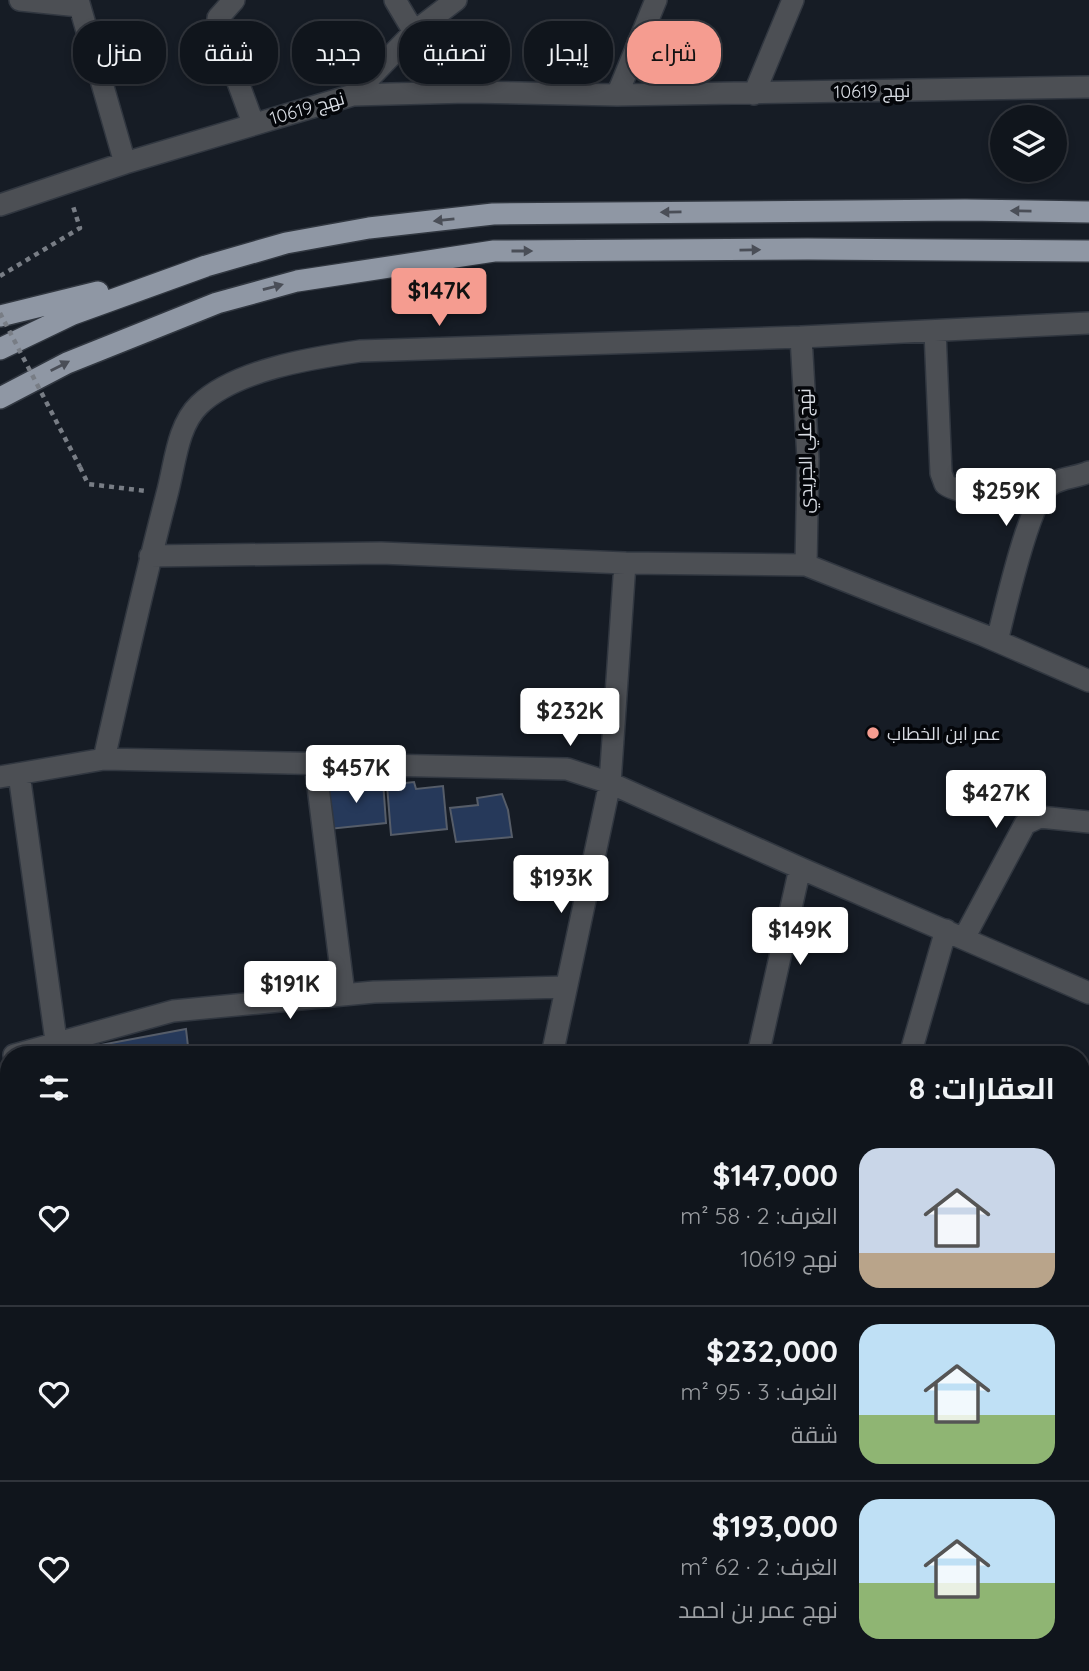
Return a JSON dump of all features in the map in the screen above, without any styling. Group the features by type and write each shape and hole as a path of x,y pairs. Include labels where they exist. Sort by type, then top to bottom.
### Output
{"highway":[{"path":"0,314 206,266 286,243 369,228 492,214 965,210 1089,212"},
{"path":"0,398 67,363 217,303 297,281 494,251 1089,251"},
{"path":"0,349 74,314 206,266"}],"street":[{"path":"20,0 79,3 125,163"},
{"path":"234,0 218,18 218,28 253,123"},
{"path":"395,0 407,21"},
{"path":"428,21 456,0"},
{"path":"617,96 656,0"},
{"path":"754,94 793,0"},
{"path":"353,95 399,47"},
{"name":"نهج 10619","path":"0,205 253,123 353,95 467,92 617,96 1089,87"},
{"path":"104,759 150,556 188,417 201,403 225,387 303,359 360,351 801,337 1089,323"},
{"path":"935,331 941,473 945,484 957,490 993,493 1044,491"},
{"name":"نهج علي الجريدي","path":"801,337 808,459 806,565"},
{"path":"997,641 1019,556 1044,491 1058,481 1089,472"},
{"path":"150,556 381,553 625,563 806,565 997,641 1089,681"},
{"path":"554,1046 610,783 625,563"},
{"path":"56,1046 10,775 104,759 567,769 610,783 1089,993"},
{"path":"315,763 344,994"},
{"path":"913,1046 955,934 1025,824 1040,817 1089,822"},
{"path":"760,1046 800,868"},
{"path":"66,1046 173,1011 344,994 566,987"}],"path":[{"path":"0,276 80,228"},
{"path":"0,314 88,484 138,490"}],"building":[{"path":"383,781 386,823 329,829 325,786"},
{"path":"414,782 416,789 443,786 447,829 391,835 387,785"},
{"path":"502,794 508,810 512,837 456,842 450,808 478,805 477,798"},
{"path":"186,1029 188,1046 95,1046"}],"place":[{"name":"عمر ابن الخطاب","path":"873,733"}]}
